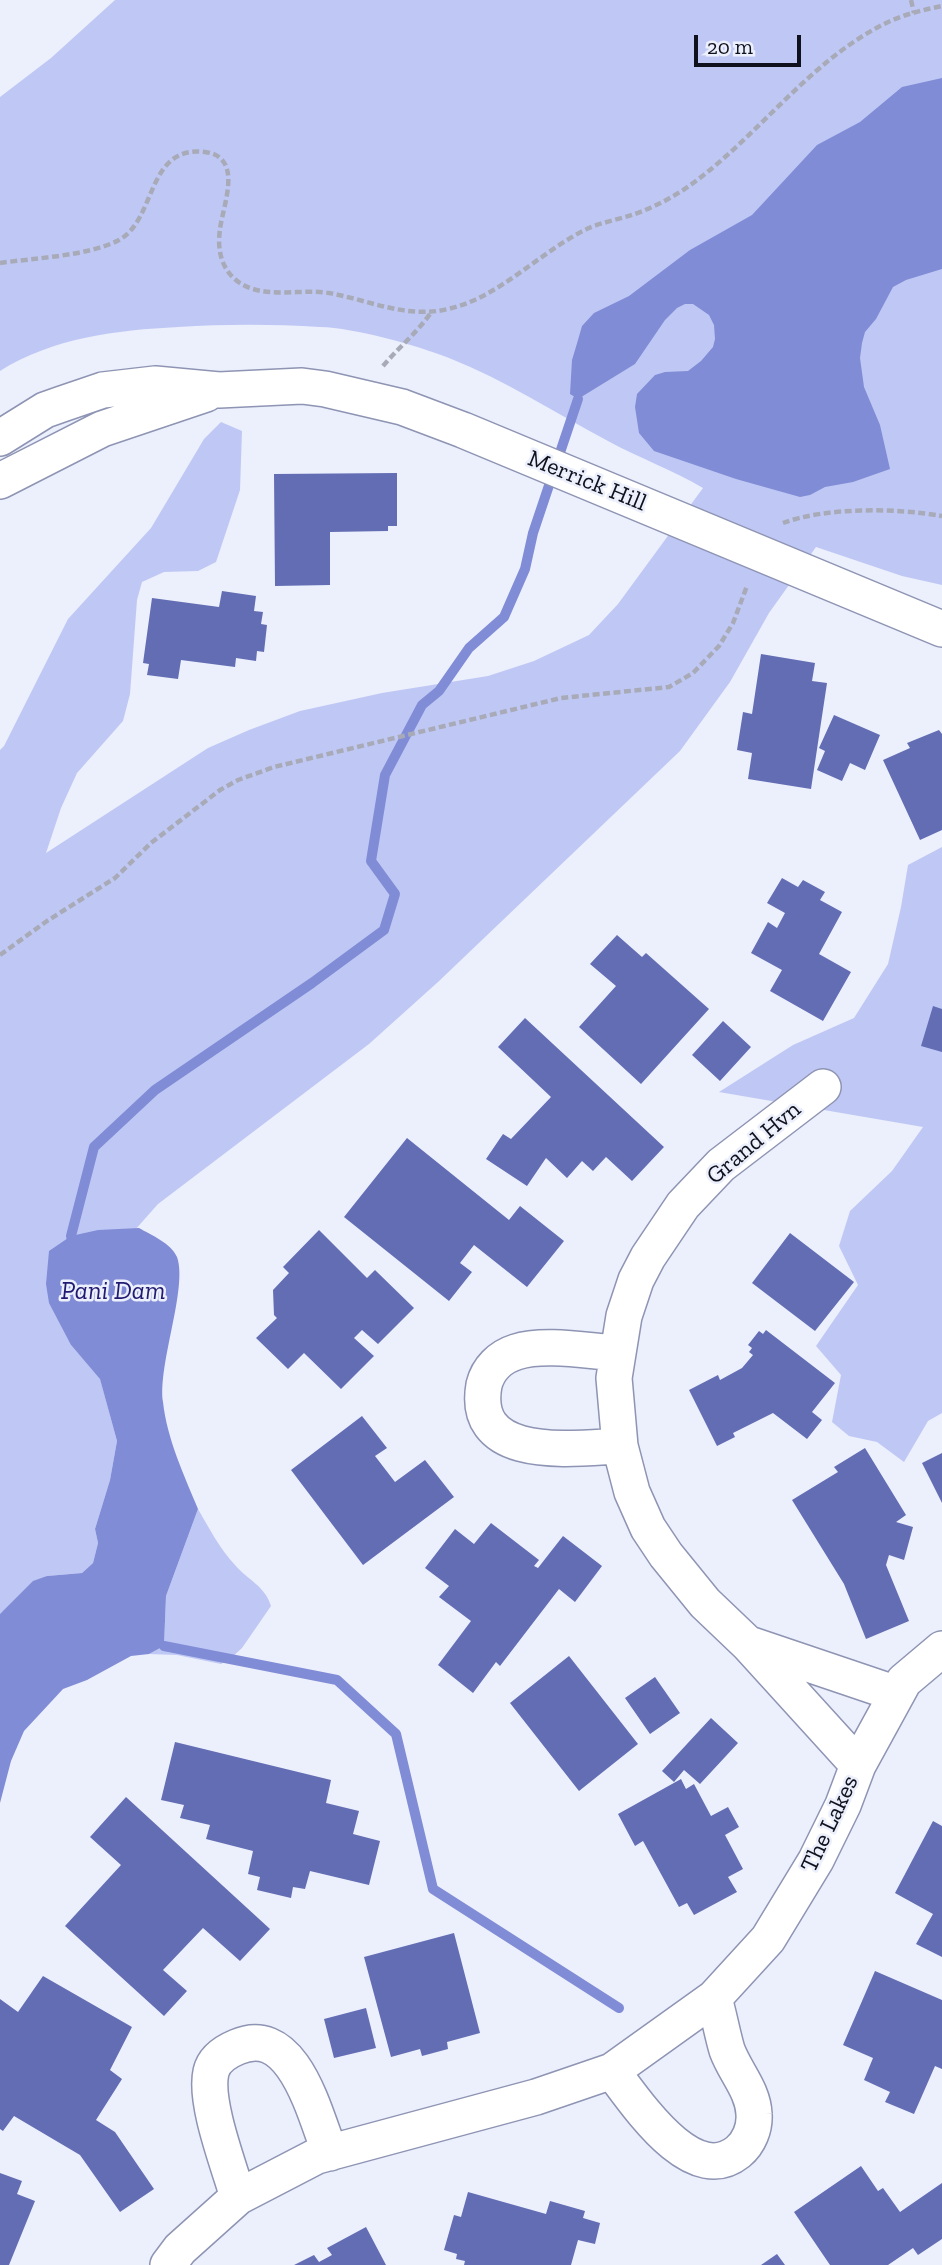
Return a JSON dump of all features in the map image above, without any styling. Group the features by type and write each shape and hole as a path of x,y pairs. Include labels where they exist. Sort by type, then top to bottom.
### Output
{"street":[{"name":"Merrick Hill","path":"0,438 45,410 103,390 155,384 219,390 302,386 367,398 402,407 532,458 942,629"},
{"name":"Merrick Hill","path":"0,481 102,429 219,390"},
{"name":"Grand Hvn","path":"823,1087 721,1165 683,1205 636,1280 624,1316 614,1378 620,1446 632,1492 648,1528 705,1604 748,1644 858,1765"},
{"path":"617,1353 532,1348 514,1352 501,1358 492,1367 485,1384 484,1410 489,1423 498,1433 512,1441 555,1449 620,1446"},
{"path":"748,1644 897,1693"},
{"name":"The Lakes","path":"168,2265 180,2249 238,2197 317,2156 536,2097 612,2071 714,1998 768,1939 816,1860 858,1765 904,1682 942,1649"},
{"path":"612,2071 676,2146 703,2160 716,2161 739,2151 752,2131 753,2105 728,2052 714,1998"},
{"path":"238,2197 212,2104 210,2084 211,2073 218,2059 235,2048 260,2044 273,2047 285,2055 300,2076 330,2153"}],"path":[{"path":"911,0 914,13"},
{"path":"0,262 61,255 105,246 119,240 140,220 154,183 169,163 179,156 201,151 214,153 222,159 227,168 229,178 219,230 220,254 224,266 237,282 258,291 328,293 391,309 432,312 448,309 476,299 554,248 592,227 634,215 665,202 690,186 717,163 814,72 836,55 884,23 942,6"},
{"path":"367,398 381,369 410,336 421,328 432,312"},
{"path":"0,955 47,921 115,878 151,843 220,790 238,780 274,767 561,698 650,690 679,682 704,664 719,646 733,623 766,535 775,527 807,516 912,511 942,516"}],"shaded area":[{"path":"115,0 942,0 942,585 902,576 816,547 769,613 730,682 680,751 438,982 369,1044 158,1204 111,1257 71,1345 100,1378 117,1441 110,1480 95,1529 98,1543 93,1563 82,1573 47,1576 0,1614 0,750 68,619 151,528 204,439 221,422 242,431 240,490 216,562 198,571 164,572 142,582 137,600 130,694 123,721 77,773 61,808 46,853 208,748 249,730 300,711 382,693 488,676 534,661 589,635 618,604 703,488 470,367 420,348 350,330 249,325 132,330 63,343 0,371 0,97 51,58"},
{"path":"942,847 942,1413 928,1421 904,1462 877,1442 849,1436 832,1422 841,1375 816,1346 858,1285 839,1246 850,1211 892,1171 923,1127 719,1092 793,1045 854,1018 888,964 908,865"},
{"path":"198,1509 224,1552 260,1588 271,1606 242,1648 221,1664 177,1655 149,1654 164,1646 166,1596"}],"water":[{"path":"942,78 942,269 893,287 876,319 865,332 860,358 864,387 880,425 890,469 853,482 825,487 800,497 654,451 639,433 635,407 637,394 655,375 688,371 713,347 714,325 709,315 693,304 677,308 665,320 635,364 578,399 570,394 572,360 582,326 594,313 629,296 690,250 752,215 817,145 860,122 902,87"},
{"name":"Pani Dam","path":"139,1228 166,1244 177,1257 179,1287 165,1367 163,1402 172,1443 198,1509 166,1596 164,1646 149,1654 131,1656 87,1680 63,1689 24,1731 11,1761 0,1803 0,1614 33,1581 47,1576 82,1573 93,1563 98,1543 95,1529 110,1480 117,1441 100,1379 71,1345 49,1303 46,1284 49,1251 71,1236 98,1230"}],"building":[{"path":"397,473 397,526 388,526 388,531 330,532 330,585 275,586 274,474"},
{"path":"222,591 256,596 254,611 263,612 261,624 267,625 264,652 257,651 256,661 236,658 235,667 181,660 178,679 147,675 149,664 143,663 152,598 219,607"},
{"path":"761,654 815,663 812,681 827,683 811,789 748,779 752,753 737,750 743,712 752,714"},
{"path":"834,715 880,735 865,770 850,763 842,781 817,770 825,751 819,748"},
{"path":"939,730 942,734 942,830 920,840 883,760 910,748 907,743"},
{"path":"782,878 798,887 803,880 825,892 820,900 842,912 819,954 851,972 823,1021 770,991 782,970 751,953 768,922 777,928 785,913 767,903"},
{"path":"617,935 642,957 646,953 709,1009 641,1084 579,1027 616,986 590,964"},
{"path":"933,1006 942,1009 942,1052 921,1046"},
{"path":"525,1018 664,1147 632,1181 606,1157 593,1171 582,1161 567,1178 546,1158 527,1186 486,1159 503,1134 511,1139 551,1097 498,1047"},
{"path":"723,1021 751,1047 720,1081 692,1055"},
{"path":"407,1138 509,1220 520,1206 564,1241 527,1287 474,1245 460,1263 472,1272 449,1301 344,1217"},
{"path":"319,1230 367,1278 375,1270 414,1308 378,1344 362,1330 354,1338 374,1356 341,1389 304,1353 288,1369 256,1338 277,1318 274,1315 273,1290 289,1273 283,1267"},
{"path":"790,1233 854,1282 815,1331 752,1283"},
{"path":"766,1330 835,1383 812,1412 822,1420 807,1439 773,1413 733,1433 735,1437 717,1446 689,1390 718,1375 720,1380 742,1368 753,1355 749,1352 752,1348 748,1345 759,1331 763,1334"},
{"path":"362,1416 387,1448 375,1456 395,1482 425,1460 454,1497 363,1565 291,1470"},
{"path":"865,1448 906,1515 896,1522 913,1527 904,1560 889,1555 886,1565 909,1621 866,1639 844,1584 792,1500 838,1472 834,1467"},
{"path":"942,1453 942,1503 922,1463"},
{"path":"491,1523 539,1560 534,1566 538,1568 563,1536 602,1566 575,1602 559,1589 500,1666 496,1662 473,1693 438,1665 471,1621 439,1597 449,1586 425,1568 455,1529 474,1544"},
{"path":"569,1656 638,1744 579,1791 510,1703"},
{"path":"655,1677 680,1713 650,1734 625,1698"},
{"path":"711,1718 738,1743 700,1784 684,1770 674,1782 662,1771"},
{"path":"175,1742 331,1780 326,1803 359,1811 353,1834 380,1841 369,1885 310,1871 305,1889 293,1887 291,1898 257,1890 260,1877 248,1874 253,1851 206,1839 210,1825 180,1818 184,1805 161,1800"},
{"path":"681,1779 686,1789 694,1784 711,1816 728,1807 739,1827 725,1835 743,1869 728,1877 737,1892 694,1915 687,1903 679,1907 643,1841 635,1846 618,1814"},
{"path":"126,1797 270,1929 240,1961 203,1928 163,1970 187,1991 164,2016 65,1926 121,1865 90,1837"},
{"path":"933,1821 942,1826 942,1957 916,1944 933,1914 895,1893"},
{"path":"454,1933 480,2033 447,2042 448,2049 422,2056 420,2049 391,2057 364,1957"},
{"path":"875,1971 942,2000 942,2069 935,2066 914,2114 885,2102 890,2092 864,2080 873,2058 843,2045"},
{"path":"43,1976 132,2027 110,2070 122,2079 96,2120 115,2132 154,2189 120,2212 80,2155 14,2116 3,2131 0,2129 0,1999 18,2012"},
{"path":"366,2008 376,2048 334,2058 324,2019"},
{"path":"861,2166 878,2191 883,2188 900,2212 942,2183 942,2239 918,2255 913,2248 888,2265 830,2265 794,2212"},
{"path":"0,2173 22,2181 17,2194 35,2201 9,2265 0,2265"},
{"path":"468,2192 546,2214 550,2201 585,2211 583,2218 600,2223 595,2244 578,2240 571,2265 464,2265 465,2261 456,2259 457,2254 444,2250 454,2215 461,2217"},
{"path":"366,2227 386,2265 294,2265 314,2255 319,2262 332,2255 327,2248"},
{"path":"777,2254 785,2265 761,2265"}],"waterway":[{"path":"74,1249 71,1236 94,1147 155,1090 312,983 384,930 395,894 371,861 385,775 422,705 439,691 469,648 504,617 525,569 533,533 578,399"},
{"path":"164,1646 337,1680 396,1734 433,1889 619,2008"}]}
